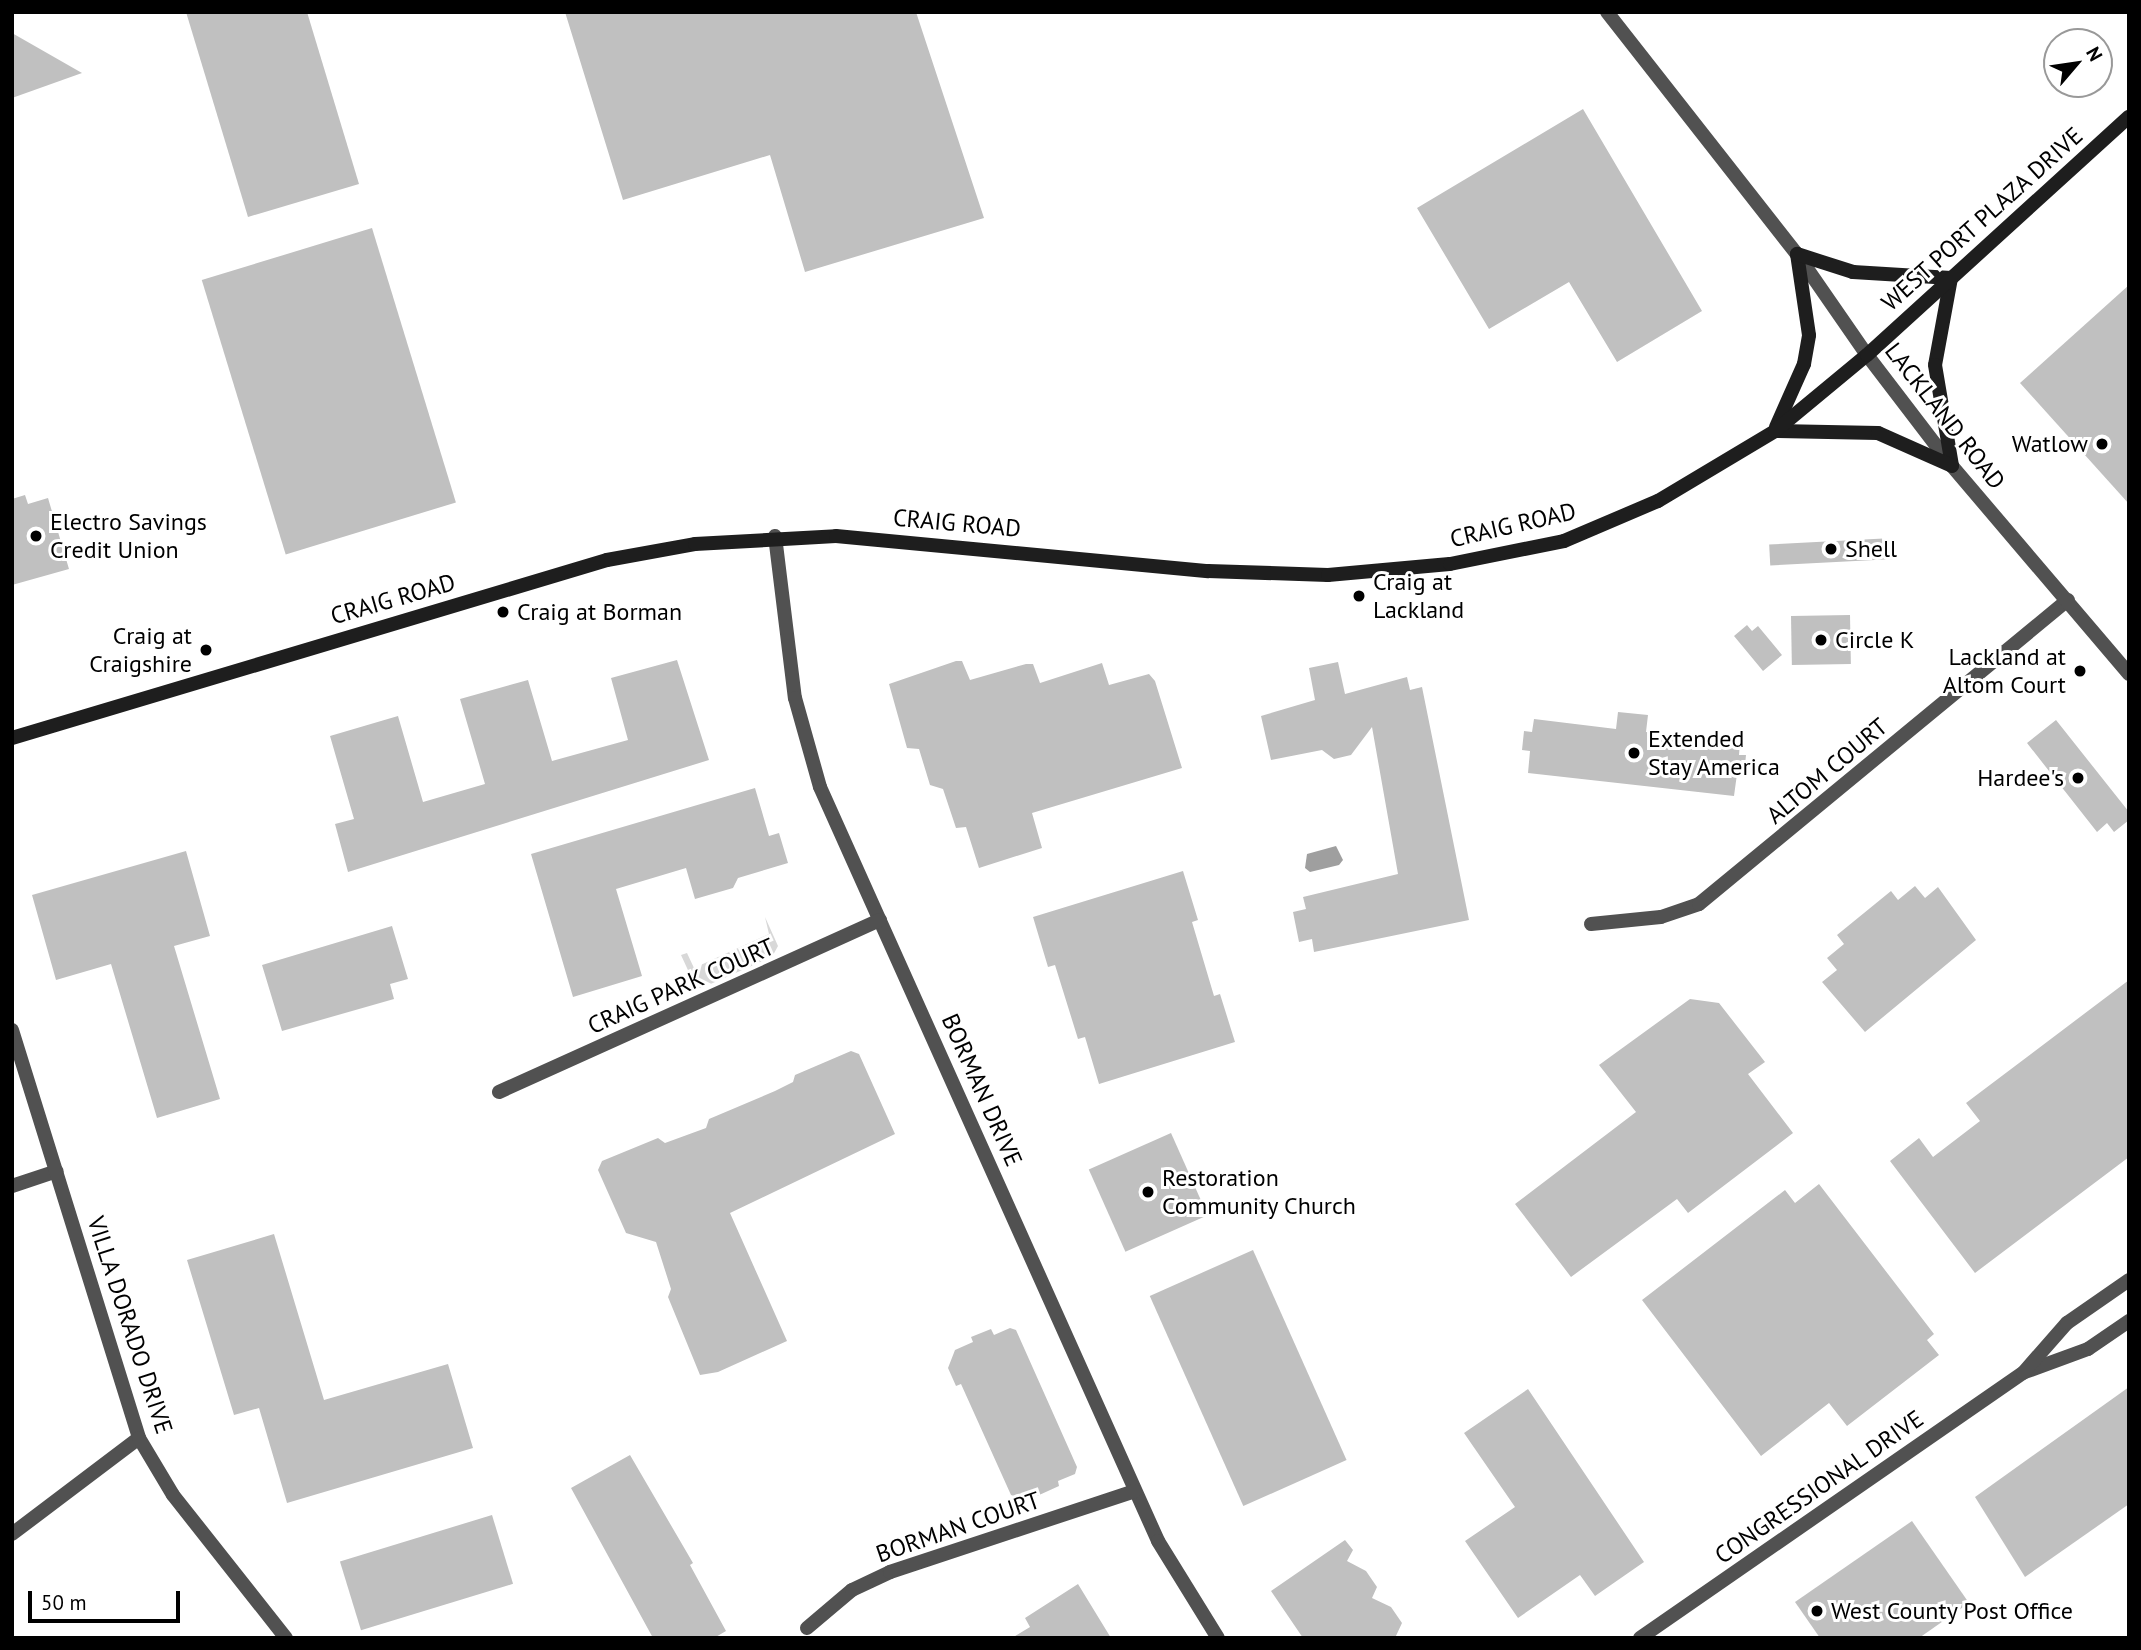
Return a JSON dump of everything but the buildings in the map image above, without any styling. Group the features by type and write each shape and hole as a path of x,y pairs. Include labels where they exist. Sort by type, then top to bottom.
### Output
{"main road":[{"name":"WEST PORT PLAZA DRIVE","path":"1867,355 2129,117"},
{"path":"1797,254 1853,272 1951,278 1935,365 1952,466 1878,433 1775,432 1804,364 1809,335 1797,254"},
{"name":"CRAIG ROAD","path":"12,738 607,560 695,544 775,536 930,543 1260,575 1397,572 1564,541 1658,501 1775,432 1867,355"}],"street":[{"name":"LACKLAND ROAD","path":"1607,12 1797,254 1867,355 1952,466 2129,674"},
{"name":"BORMAN DRIVE","path":"775,536 787,651 806,746 880,920 1135,1491 1179,1580 1219,1638"},
{"name":"ALTOM COURT","path":"1591,924 1661,916 1699,904 2068,600"},
{"name":"CRAIG PARK COURT","path":"499,1092 880,920"},
{"name":"VILLA DORADO DRIVE","path":"12,1030 139,1437 173,1495 286,1638"},
{"path":"12,1186 57,1171"},
{"name":"CONGRESSIONAL DRIVE","path":"1640,1638 2023,1373 2067,1323 2129,1280"},
{"name":"CONGRESSIONAL DRIVE","path":"2023,1373 2088,1349 2129,1321"},
{"path":"12,1534 139,1437"},
{"name":"BORMAN COURT","path":"807,1628 852,1590 890,1572 1135,1491"}],"shaded area":[{"path":"1336,846 1343,860 1339,865 1310,872 1305,868 1307,854"},
{"path":"765,917 778,946 772,957 700,988 693,981 681,955 687,953 694,968 769,934"}],"place":[{"name":"Watlow","path":"2102,444"},
{"name":"Electro Savings Credit Union","path":"36,536"},
{"name":"Shell","path":"1831,549"},
{"name":"Craig at Lackland","path":"1359,596"},
{"name":"Craig at Borman","path":"503,612"},
{"name":"Circle K","path":"1821,640"},
{"name":"Craig at Craigshire","path":"206,650"},
{"name":"Lackland at Altom Court","path":"2080,671"},
{"name":"Extended Stay America","path":"1634,753"},
{"name":"Hardee's","path":"2078,778"},
{"name":"Restoration Community Church","path":"1148,1192"},
{"name":"West County Post Office","path":"1817,1611"}]}
